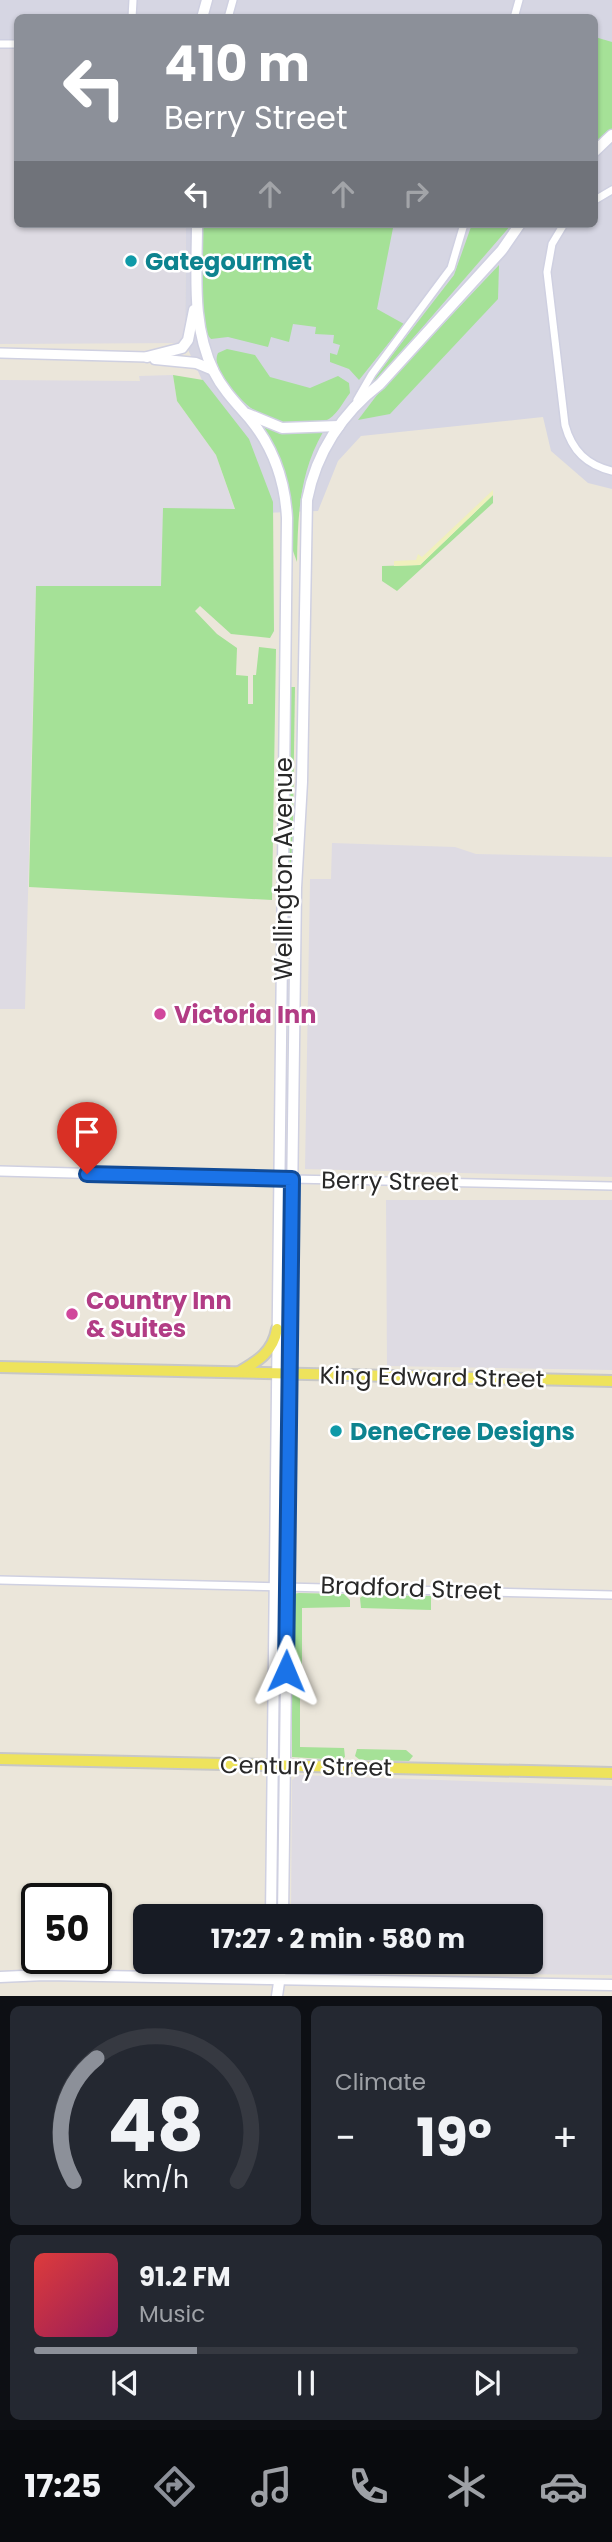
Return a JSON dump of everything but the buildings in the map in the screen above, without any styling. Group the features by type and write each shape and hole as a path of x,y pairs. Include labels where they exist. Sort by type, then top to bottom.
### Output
{"main road":[{"path":"598,148 612,135"},
{"name":"Wellington Avenue","path":"197,228 197,300 201,335 213,370 273,456 286,507 275,1456 275,1584 283,1904"},
{"name":"Wellington Avenue","path":"272,1904 287,1584 296,913 302,782 305,512 317,463 357,401 380,384 502,250 517,228"},
{"path":"147,357 182,348 190,333 197,300"},
{"path":"147,357 196,363 213,370"},
{"path":"242,410 261,421 282,428 339,426"},
{"path":"238,1373 264,1356 275,1340 277,1329"},
{"name":"King Edward Street","path":"0,1367 612,1381"},
{"name":"Century Street","path":"0,1759 612,1773"},
{"path":"0,1972 19,1975"},
{"path":"275,1974 277,1979"},
{"path":"276,1996 278,1974"},
{"path":"0,1977 19,1975 612,1985"}],"street":[{"name":"Wellington Avenue","path":"357,401 372,374 451,268 463,228"},
{"path":"562,228 552,244 547,272 565,425 570,442 581,456 594,466 612,471"},
{"path":"0,353 147,357"},
{"path":"283,912 296,913"},
{"path":"281,1057 294,1056"},
{"name":"Berry Street","path":"0,1171 612,1186"},
{"path":"275,1456 287,1456"},
{"name":"Bradford Street","path":"0,1580 287,1584 612,1595"}],"shaded area":[{"path":"0,0 612,0 612,489 588,483 551,451 543,417 361,436 338,461 318,511 263,513 185,343 186,228 598,228 598,14 14,14 14,44 0,42"},
{"path":"0,43 14,44 14,228 186,228 185,343 0,344"},
{"path":"173,375 177,401 216,455 235,510 161,586 36,587 25,1009 0,1009 0,380 140,381 139,376"},
{"path":"332,843 455,847 476,854 612,857 612,1177 305,1169 310,879 331,879"},
{"path":"386,1200 612,1200 612,1370 387,1366"},
{"path":"298,1775 612,1786 612,1975 507,1974 543,1974 543,1904 291,1904 292,1780"}],"green space":[{"path":"598,38 612,42 612,131 598,143"},
{"path":"203,228 393,228 377,309 404,324 359,380 349,369 330,362 330,353 337,355 340,345 333,343 334,335 315,334 316,327 293,324 289,342 271,337 268,347 228,337 211,339 203,317"},
{"path":"471,228 509,228 375,382 372,381 454,275"},
{"path":"499,265 498,299 390,414 358,420 380,391"},
{"path":"227,349 255,355 270,377 310,388 338,376 349,383 350,393 336,413 325,421 295,426 267,418 243,401 224,378 217,356"},
{"path":"173,375 203,380 249,439 273,502 274,631 270,638 231,634 200,606 195,611 217,634 237,648 236,675 248,676 248,704 253,704 253,675 256,675 259,647 276,649 272,900 29,887 36,586 161,586 163,508 235,509 216,455 177,401"},
{"path":"264,427 288,432 323,432 304,479 299,511 297,562 293,551 287,482"},
{"path":"493,495 493,503 397,591 382,581 382,566 420,565"},
{"path":"289,687 295,687 292,884 288,884"},
{"path":"293,1594 344,1594 350,1600 350,1607 302,1608 302,1668 293,1667"},
{"path":"364,1595 431,1596 431,1610 361,1608 360,1598"},
{"path":"292,1686 300,1686 300,1747 344,1748 345,1757 340,1760 292,1757"},
{"path":"357,1749 406,1750 413,1756 409,1761 360,1760 355,1756"}],"sand":[{"path":"493,490 493,495 420,565 394,566 394,561 416,560 418,554 422,557"}],"place":[{"name":"Gategourmet","path":"131,261"},
{"name":"Victoria Inn","path":"160,1014"},
{"name":"Country Inn & Suites","path":"72,1314"},
{"name":"DeneCree Designs","path":"336,1431"}],"route":[{"path":"87,1174 292,1179 286,1671"}]}
